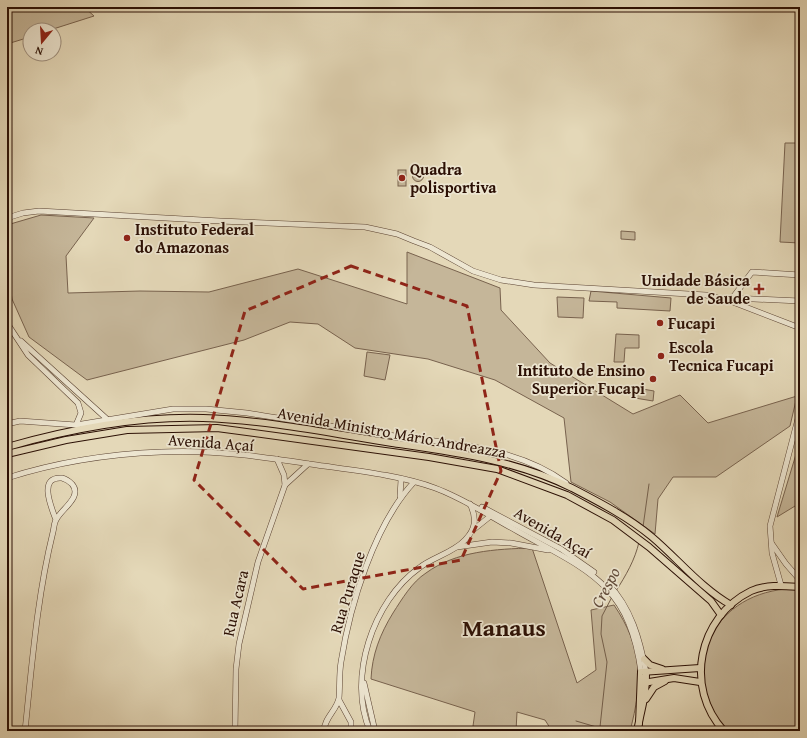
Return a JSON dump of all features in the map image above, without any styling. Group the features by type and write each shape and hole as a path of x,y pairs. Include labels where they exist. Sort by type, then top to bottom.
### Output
{"main road":[{"name":"Avenida Ministro Mário Andreazza","path":"7,447 137,418 203,418 235,420 294,428 432,449 497,461 551,478 610,509 651,536 714,595 731,605"},
{"path":"128,430 136,426 137,418"},
{"name":"Avenida Ministro Mário Andreazza","path":"7,454 66,440 128,430 217,428 379,450 497,469 547,486 585,504 634,535 711,601 721,615"},
{"path":"293,439 294,428"},
{"path":"724,731 706,704 700,682 700,668 705,642 712,627 731,605 752,591 781,585 800,587"},
{"path":"644,660 655,667 669,671"},
{"path":"644,706 644,672 700,668"},
{"path":"644,682 670,678 700,682"},
{"path":"637,731 649,693 654,687 670,678"},
{"path":"639,724 644,682"},
{"path":"717,731 718,724"}],"street":[{"path":"7,218 23,213 39,211 220,222 365,227 397,234 430,247 473,271 501,280 534,286 706,295 731,300 800,301"},
{"path":"731,300 748,276 754,271 800,275"},
{"path":"731,300 800,328"},
{"path":"7,323 41,368 78,403 81,413 76,425"},
{"path":"16,336 108,420"},
{"path":"41,368 46,363"},
{"path":"78,403 84,399"},
{"path":"137,418 173,409 206,409 453,444 491,451 531,462 542,467 572,488"},
{"path":"781,585 775,567 770,540 771,518 800,411"},
{"name":"Avenida Ministro Mário Andreazza","path":"7,424 20,421 76,425 108,420 137,418"},
{"name":"Avenida Açaí","path":"7,478 58,464 123,454 163,451 277,459 414,482 435,488 470,503 492,515"},
{"path":"277,459 284,475 285,485"},
{"name":"Rua Acara","path":"234,731 236,669 243,620 258,562 285,485 308,464"},
{"path":"25,731 36,614 44,569 56,520 73,498 75,492 72,484 63,478 54,480 50,483 48,491 56,520"},
{"name":"Rua Puraque","path":"400,480 400,497"},
{"name":"Avenida Açaí","path":"414,482 423,482 436,486 578,560 593,570 615,591 631,618 644,660 644,672"},
{"name":"Rua Puraque","path":"324,731 325,723 339,700 341,663 357,594 373,550 400,497 414,482"},
{"path":"470,503 475,518 472,531"},
{"path":"456,548 466,540 472,531 492,515"},
{"path":"511,543 521,530"},
{"name":"Avenida Açaí","path":"521,530 555,552 591,572 612,593 621,605 628,620 644,672"},
{"path":"770,540 781,558 800,580"},
{"path":"365,731 366,723 363,678 365,657 370,636 378,616 389,598 403,581 418,568 436,556 456,548 492,542 511,543 555,552"},
{"path":"363,678 375,731"},
{"path":"339,700 351,722 351,731"},
{"path":"366,723 370,731"}],"highlighted area":[{"path":"351,266 467,306 501,471 461,560 303,589 194,480 245,311"}],"shaded area":[{"path":"7,7 84,7 94,16 62,26 62,22 22,22 22,39 7,44"},
{"path":"785,143 800,143 800,243 780,242"},
{"name":"Quadra polisportiva","path":"398,170 406,170 406,186 398,186"},
{"path":"418,170 422,172 424,176 422,180 418,182 414,180 412,176 414,172"},
{"path":"41,215 94,218 66,256 68,293 140,291 209,292 298,269 407,304 407,252 500,288 501,310 550,363 633,414 680,395 708,423 797,396 790,426 716,477 673,477 658,499 655,534 610,502 571,482 564,418 495,380 428,359 355,348 318,324 290,322 244,340 87,380 29,337 12,299 7,265 7,225"},
{"path":"621,231 635,232 635,240 621,239"},
{"path":"591,291 671,298 670,311 617,308 617,302 589,301"},
{"path":"557,297 584,298 583,318 558,317"},
{"path":"616,334 639,335 639,348 625,348 624,362 614,362"},
{"path":"367,352 390,355 385,380 364,376"},
{"path":"637,388 654,391 653,401 635,398"},
{"path":"800,441 800,503 777,517"},
{"path":"532,548 577,683 596,670 591,610 614,605 624,621 631,636 638,666 637,697 630,731 552,731 545,720 517,712 516,731 490,731 473,726 475,712 371,679 375,653 384,629 404,597 421,577 450,560 463,556 504,549"},
{"path":"786,589 800,590 800,731 727,731 712,708 705,685 704,662 709,640 721,621 737,606 759,595"}],"waterway":[{"name":"Crespo","path":"643,527 649,484"},
{"name":"Crespo","path":"616,591 633,561 639,542"},
{"name":"Crespo","path":"600,727 607,662 601,634 602,616 612,597"},
{"name":"Crespo","path":"576,721 610,731"}],"place":[{"name":"Quadra polisportiva","path":"402,178"},
{"name":"Instituto Federal do Amazonas","path":"127,238"},
{"name":"Unidade Básica de Saude","path":"759,289"},
{"name":"Fucapi","path":"660,323"},
{"name":"Escola Tecnica Fucapi","path":"661,356"},
{"name":"Intituto de Ensino Superior Fucapi","path":"653,379"}],"district":[{"name":"Manaus","path":"504,627"}]}
